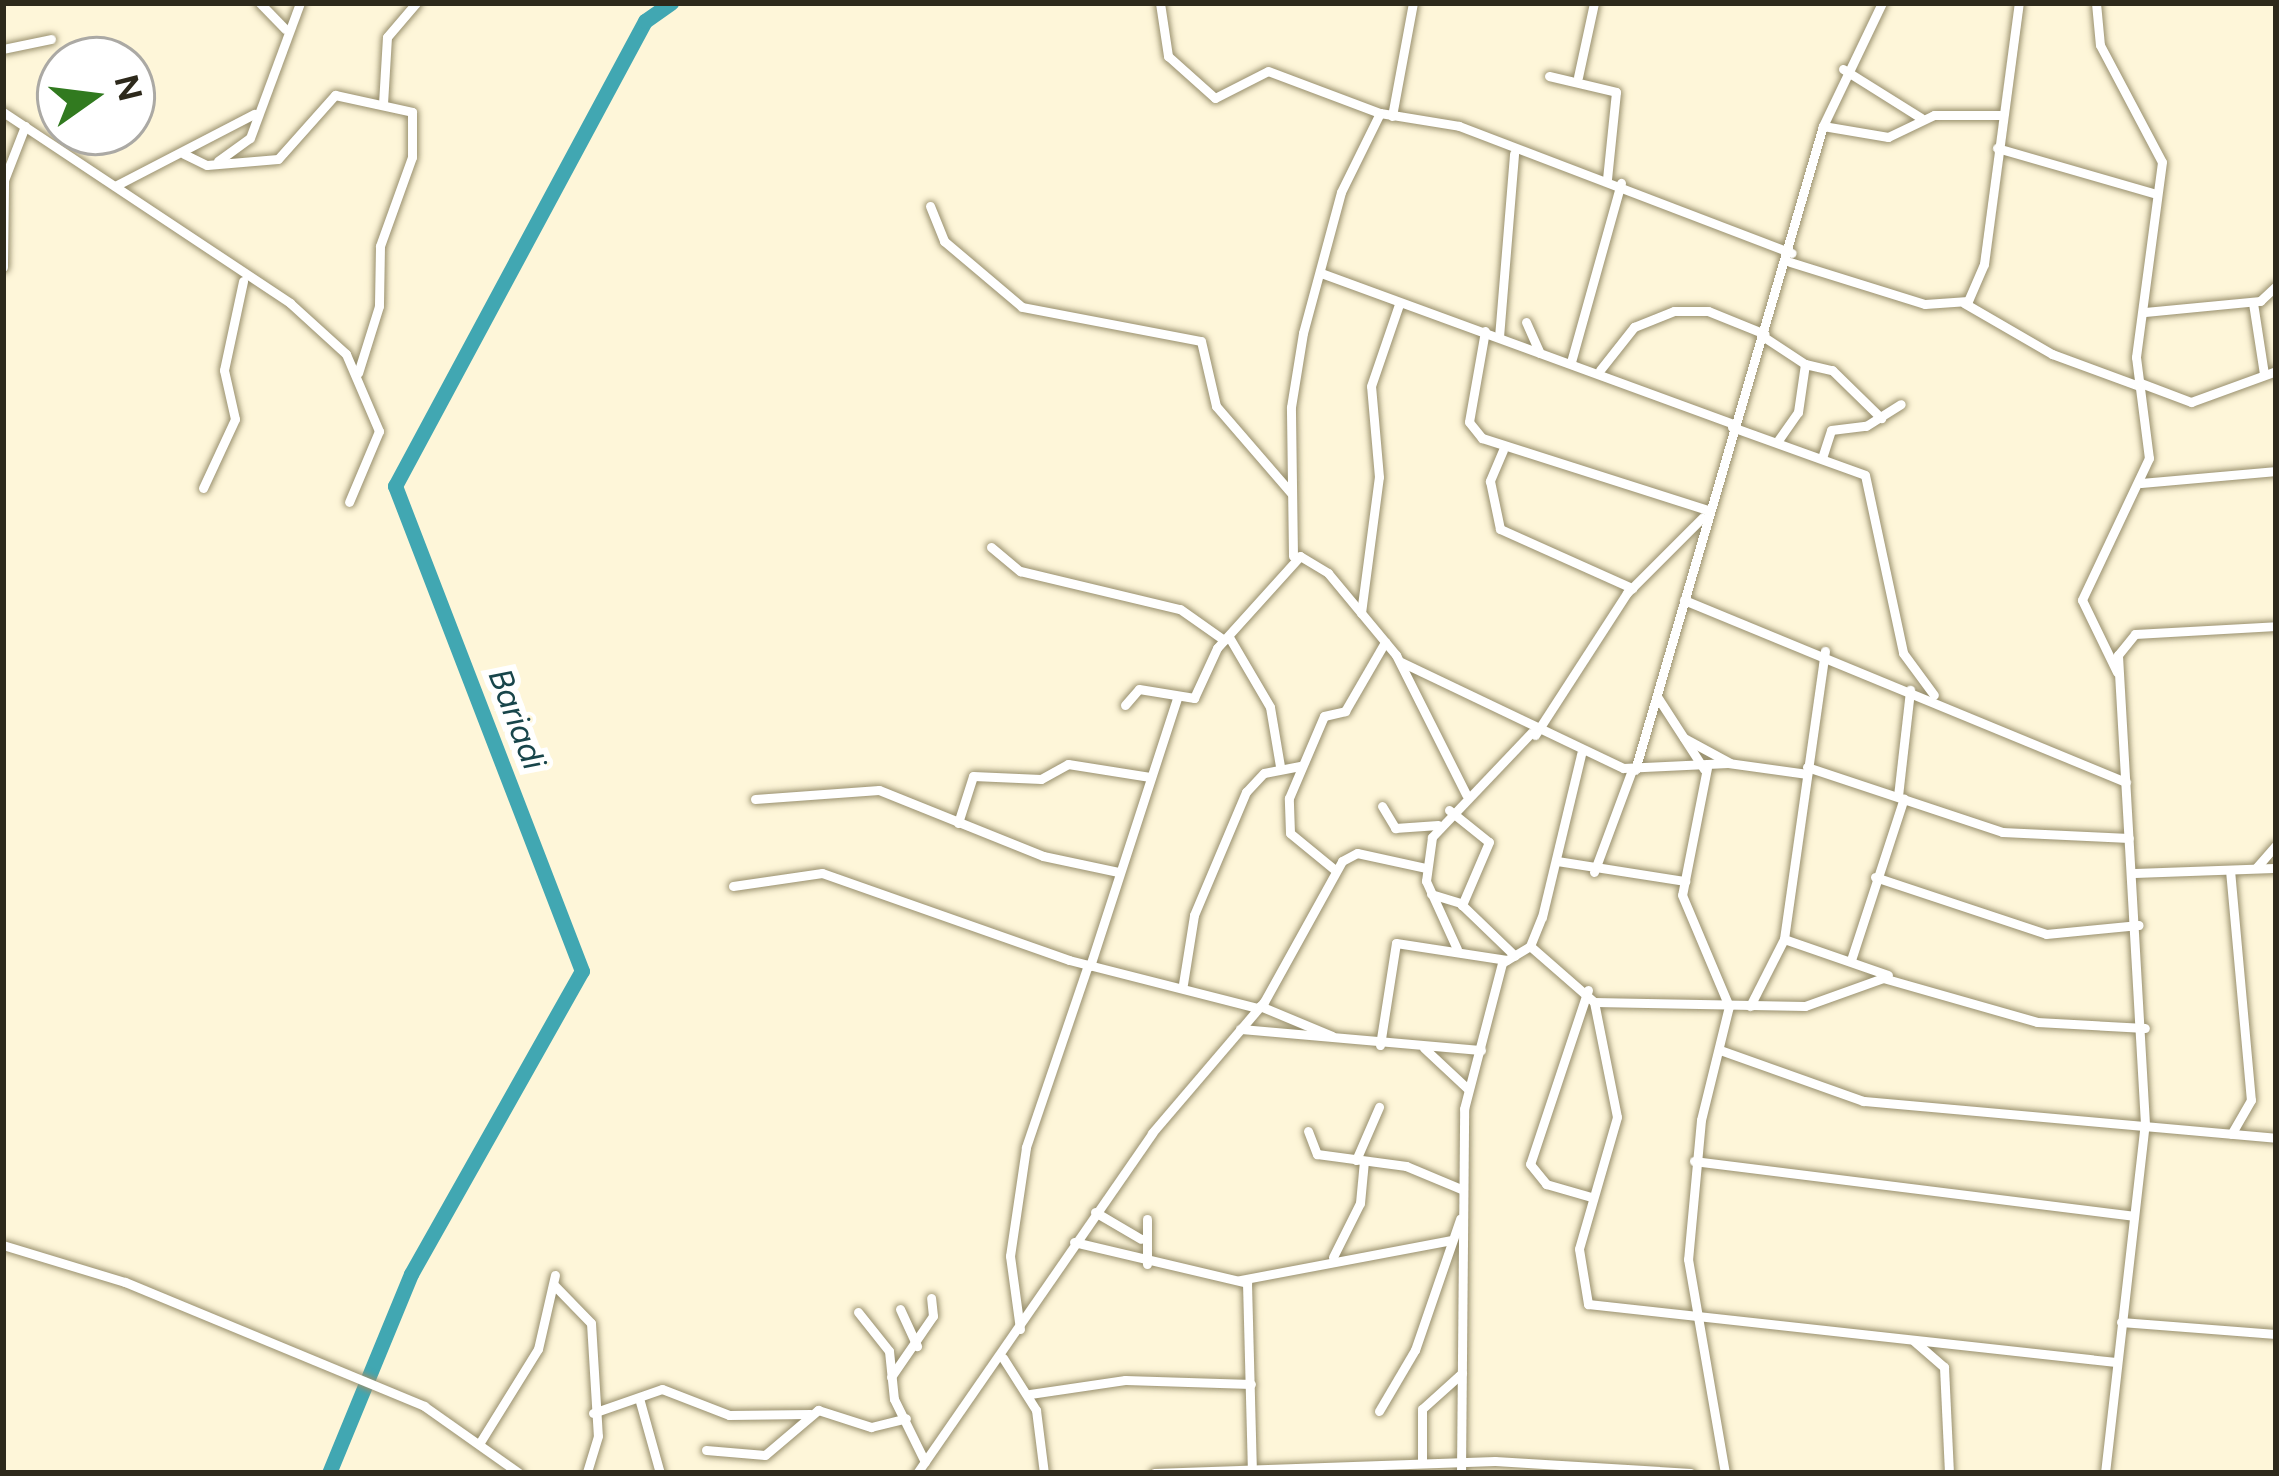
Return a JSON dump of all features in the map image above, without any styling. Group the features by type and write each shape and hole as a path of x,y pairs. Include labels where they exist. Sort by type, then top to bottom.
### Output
{"street":[{"path":"260,3 287,32"},
{"path":"215,164 250,138 254,114 300,3"},
{"path":"383,104 388,37 416,3"},
{"path":"1160,3 1168,56 1215,98 1260,69 1380,113 1459,126 1514,154 1621,183 1791,258 1925,304 1964,303 2052,354 2191,402 2276,371"},
{"path":"1392,116 1413,3"},
{"path":"1578,76 1594,3"},
{"path":"1594,872 1658,698 1707,512 1791,258 1823,126 1843,69 1882,3"},
{"path":"1964,303 1984,264 2019,3"},
{"path":"2096,3 2100,45 2161,152 2139,384 2150,458 2082,600 2117,672 2145,1028 2144,1124 2105,1473"},
{"path":"3,49 36,42"},
{"path":"1843,69 1921,118"},
{"path":"1550,76 1578,76 1616,92 1607,179"},
{"path":"184,154 215,164 282,157 327,97 412,112 416,128 397,221 380,246 379,306 358,373"},
{"path":"3,112 115,186 243,281 294,307 358,373 379,431 350,502"},
{"path":"1125,705 1139,689 1177,698 1196,697 1226,638 1292,556 1292,393 1341,192 1380,113"},
{"path":"115,186 254,114"},
{"path":"1823,126 1888,137 1921,118 2003,115"},
{"path":"3,267 4,180 25,126"},
{"path":"1996,148 2156,194"},
{"path":"1499,337 1514,154"},
{"path":"1571,362 1621,183"},
{"path":"930,206 944,242 1022,307 1201,341 1216,406 1292,494"},
{"path":"1321,273 1399,304 1600,370 1865,475 1903,653 1934,695"},
{"path":"203,488 235,419 224,370 243,281"},
{"path":"2146,312 2253,303 2276,286"},
{"path":"2253,303 2264,374"},
{"path":"1361,613 1378,477 1371,386 1399,304"},
{"path":"1600,370 1634,327 1674,311 1708,310 1764,336 1805,364 1832,370 1881,418"},
{"path":"1526,322 1540,353"},
{"path":"1485,332 1469,422 1502,450 1707,512"},
{"path":"1778,441 1798,412 1805,364"},
{"path":"1822,458 1832,430 1881,418 1901,404"},
{"path":"1502,450 1490,481 1500,529 1632,588"},
{"path":"2141,483 2276,471"},
{"path":"1456,949 1431,894 1426,868 1438,825 1533,734 1632,588 1707,512"},
{"path":"991,547 1020,571 1180,609 1226,638 1270,707 1280,766"},
{"path":"1292,556 1328,573 1399,660 1466,794"},
{"path":"1684,600 1825,651 1910,690 1934,695 2126,782"},
{"path":"2117,672 2135,634 2276,626"},
{"path":"1335,870 1289,833 1301,766 1326,714 1345,711 1385,642"},
{"path":"1750,1006 1784,939 1825,651"},
{"path":"1399,660 1533,734 1634,770 1730,763 1807,770 2002,832 2129,838"},
{"path":"1851,960 1901,797 1910,690"},
{"path":"1020,1332 1010,1266 1025,1147 1177,698"},
{"path":"1658,698 1705,768 1684,904 1730,1006 1694,1161 1697,1313 1725,1473"},
{"path":"1684,738 1730,763"},
{"path":"1380,1045 1394,945 1511,958 1531,946 1557,861 1581,754"},
{"path":"958,823 974,776 1041,778 1068,764 1150,777"},
{"path":"1183,984 1194,915 1246,791 1280,766 1301,766"},
{"path":"755,799 865,788 958,823 1118,872"},
{"path":"1382,806 1395,828 1438,825"},
{"path":"1449,811 1489,842 1462,905"},
{"path":"2256,868 2276,844"},
{"path":"917,1473 1004,1358 1095,1212 1259,1007 1335,870 1357,853 1426,868"},
{"path":"1557,861 1594,872 1685,881"},
{"path":"2132,873 2276,868"},
{"path":"2230,870 2251,1100 2231,1134"},
{"path":"734,886 822,873 1089,966 1183,984 1335,1037"},
{"path":"1875,878 2046,934 2139,925"},
{"path":"1431,894 1462,905 1511,958"},
{"path":"1784,939 2037,1022 2145,1028"},
{"path":"1531,946 1588,991 1594,1002 1618,1128 1591,1197 1583,1300 2116,1362"},
{"path":"1462,1468 1461,1189 1468,1089 1511,958"},
{"path":"1594,1002 1805,1006 1870,979 1910,984"},
{"path":"1588,991 1530,1164 1546,1184 1591,1197"},
{"path":"1240,1030 1481,1050"},
{"path":"1424,1048 1468,1089"},
{"path":"1720,1050 1863,1101 2276,1138"},
{"path":"1333,1257 1340,1235 1360,1204 1360,1160 1379,1107"},
{"path":"1308,1132 1316,1154 1360,1160 1461,1189"},
{"path":"1694,1161 2133,1216"},
{"path":"1095,1212 1141,1240"},
{"path":"1379,1411 1415,1350 1461,1216"},
{"path":"1147,1220 1141,1240 1147,1264"},
{"path":"1340,1235 1354,1256"},
{"path":"1074,1242 1147,1264 1240,1280 1333,1257 1451,1240"},
{"path":"3,1245 147,1291 424,1406 519,1473"},
{"path":"479,1444 538,1349 554,1280 591,1323 593,1414 587,1473"},
{"path":"1240,1280 1252,1296 1252,1471"},
{"path":"891,1377 917,1346 931,1298"},
{"path":"900,1309 917,1346"},
{"path":"858,1312 889,1351 891,1377 925,1462"},
{"path":"2120,1322 2253,1334 2276,1330"},
{"path":"1910,1338 1945,1367 1949,1473"},
{"path":"1004,1358 1030,1394 1044,1473"},
{"path":"1421,1463 1422,1409 1462,1373"},
{"path":"1030,1394 1125,1380 1251,1384"},
{"path":"593,1414 662,1389 729,1415 810,1414 871,1426 907,1418"},
{"path":"639,1398 659,1473"},
{"path":"706,1450 765,1454 810,1414"},
{"path":"1154,1473 1421,1463 1691,1473"}],"waterway":[{"name":"Bariadi","path":"329,1473 411,1274 582,971 395,486 645,21 671,3"}]}
